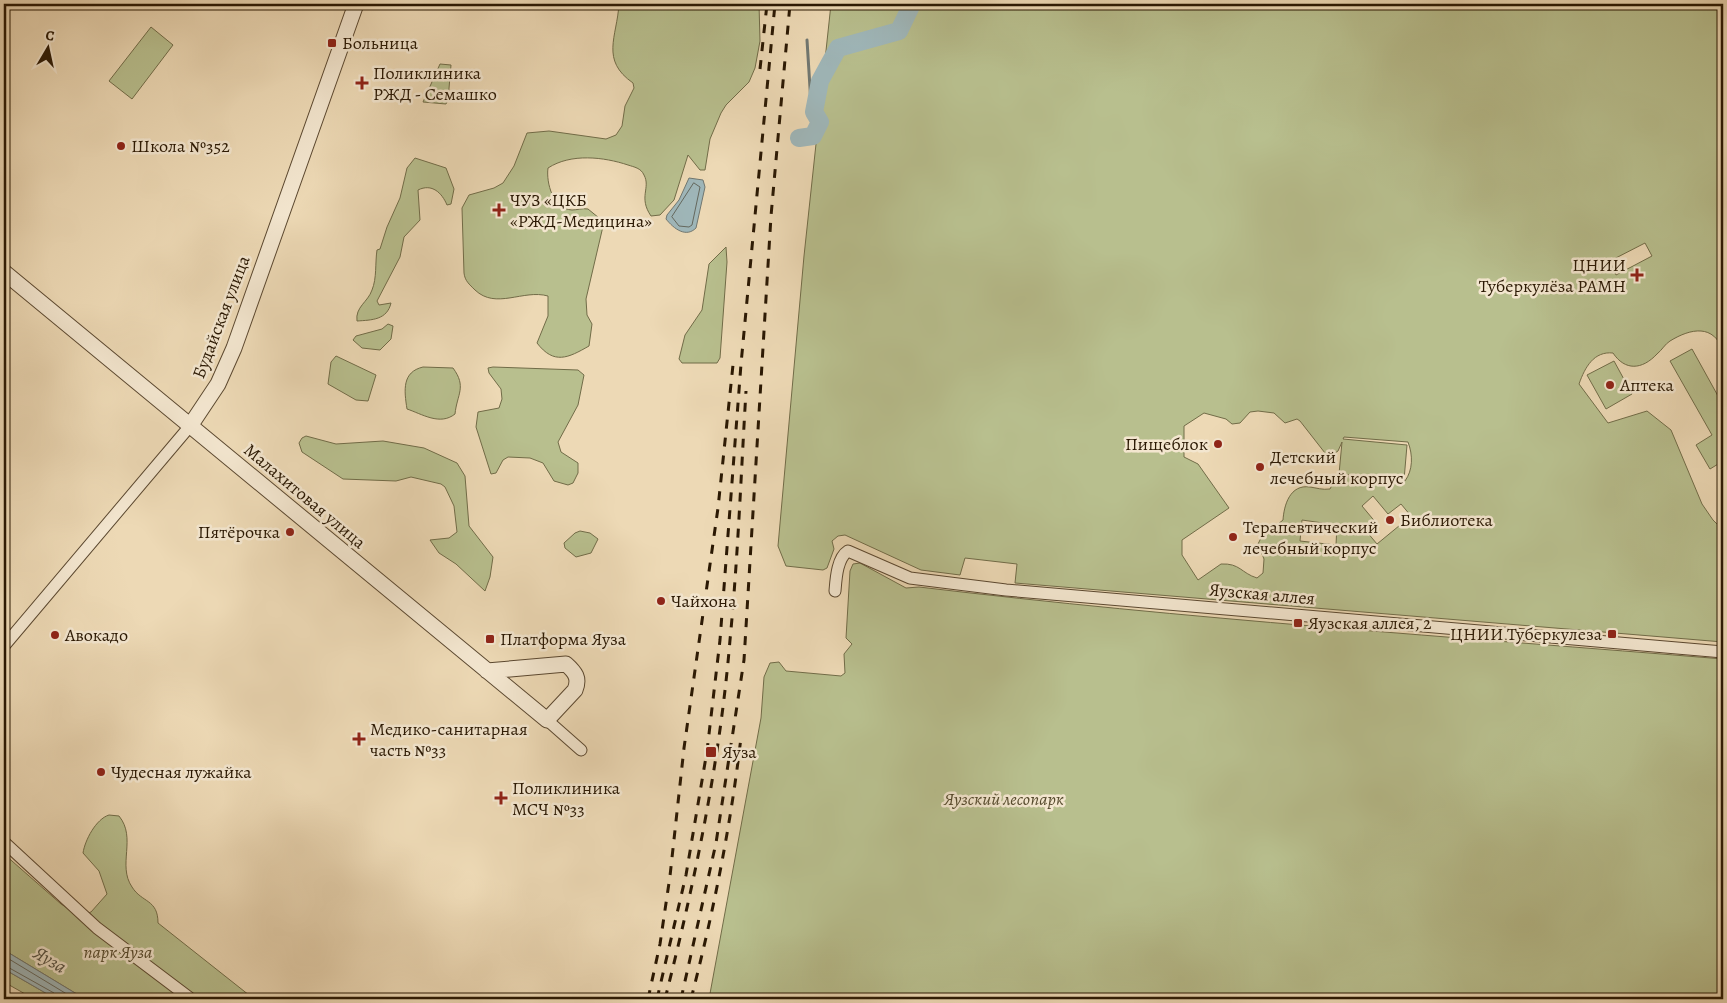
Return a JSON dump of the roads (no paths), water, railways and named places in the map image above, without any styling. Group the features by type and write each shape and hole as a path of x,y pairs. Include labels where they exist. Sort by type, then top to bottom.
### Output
{"street":[{"name":"Будайская улица","path":"4,646 190,426 218,384 234,348 356,4"},
{"name":"Малахитовая улица","path":"4,272 581,750"},
{"name":"Яузская аллея","path":"834,591 836,576 844,554 848,551 910,578 1006,590 1723,652"},
{"path":"487,671 566,664 575,673 578,684 575,690 547,720"},
{"path":"4,842 97,928 191,999"}],"water":[{"path":"689,178 703,180 705,187 696,228 692,231 684,232 676,229 666,219 679,200"},
{"path":"4,950 85,999 56,999 4,969"}],"waterway":[{"path":"799,138 813,136 820,122 814,112 820,81 838,48 899,31 912,4"},
{"path":"807,40 813,136"}],"railway":[{"path":"760,69 767,4"},
{"path":"657,999 686,875 707,751 720,640 741,364 775,4"},
{"path":"681,999 716,843 744,660 771,216 790,4"},
{"path":"648,999 660,944 670,876 684,748 718,508 733,365"},
{"path":"665,999 696,865 720,731 733,609 746,391"},
{"path":"691,999 707,935 720,869 741,737"}],"place":[{"name":"Больница","path":"332,43"},
{"name":"Поликлиника РЖД - Семашко","path":"362,83"},
{"name":"Школа №352","path":"121,146"},
{"name":"ЧУЗ «ЦКБ «РЖД-Медицина»","path":"499,210"},
{"name":"ЦНИИ Туберкулёза РАМН","path":"1637,275"},
{"name":"Аптека","path":"1610,385"},
{"name":"Пищеблок","path":"1218,444"},
{"name":"Детский лечебный корпус","path":"1260,467"},
{"name":"Библиотека","path":"1390,520"},
{"name":"Пятёрочка","path":"290,532"},
{"name":"Терапевтический лечебный корпус","path":"1233,537"},
{"name":"Чайхона","path":"661,601"},
{"name":"Яузская аллея, 2","path":"1298,623"},
{"name":"ЦНИИ Туберкулеза","path":"1612,634"},
{"name":"Авокадо","path":"55,635"},
{"name":"Платформа Яуза","path":"490,639"},
{"name":"Медико-санитарная часть №33","path":"359,739"},
{"name":"Яуза","path":"711,752"},
{"name":"Чудесная лужайка","path":"101,772"},
{"name":"Поликлиника МСЧ №33","path":"501,798"}],"park label":[{"name":"Яузский лесопарк","path":"1004,799"},
{"name":"парк Яуза","path":"118,952"}]}
